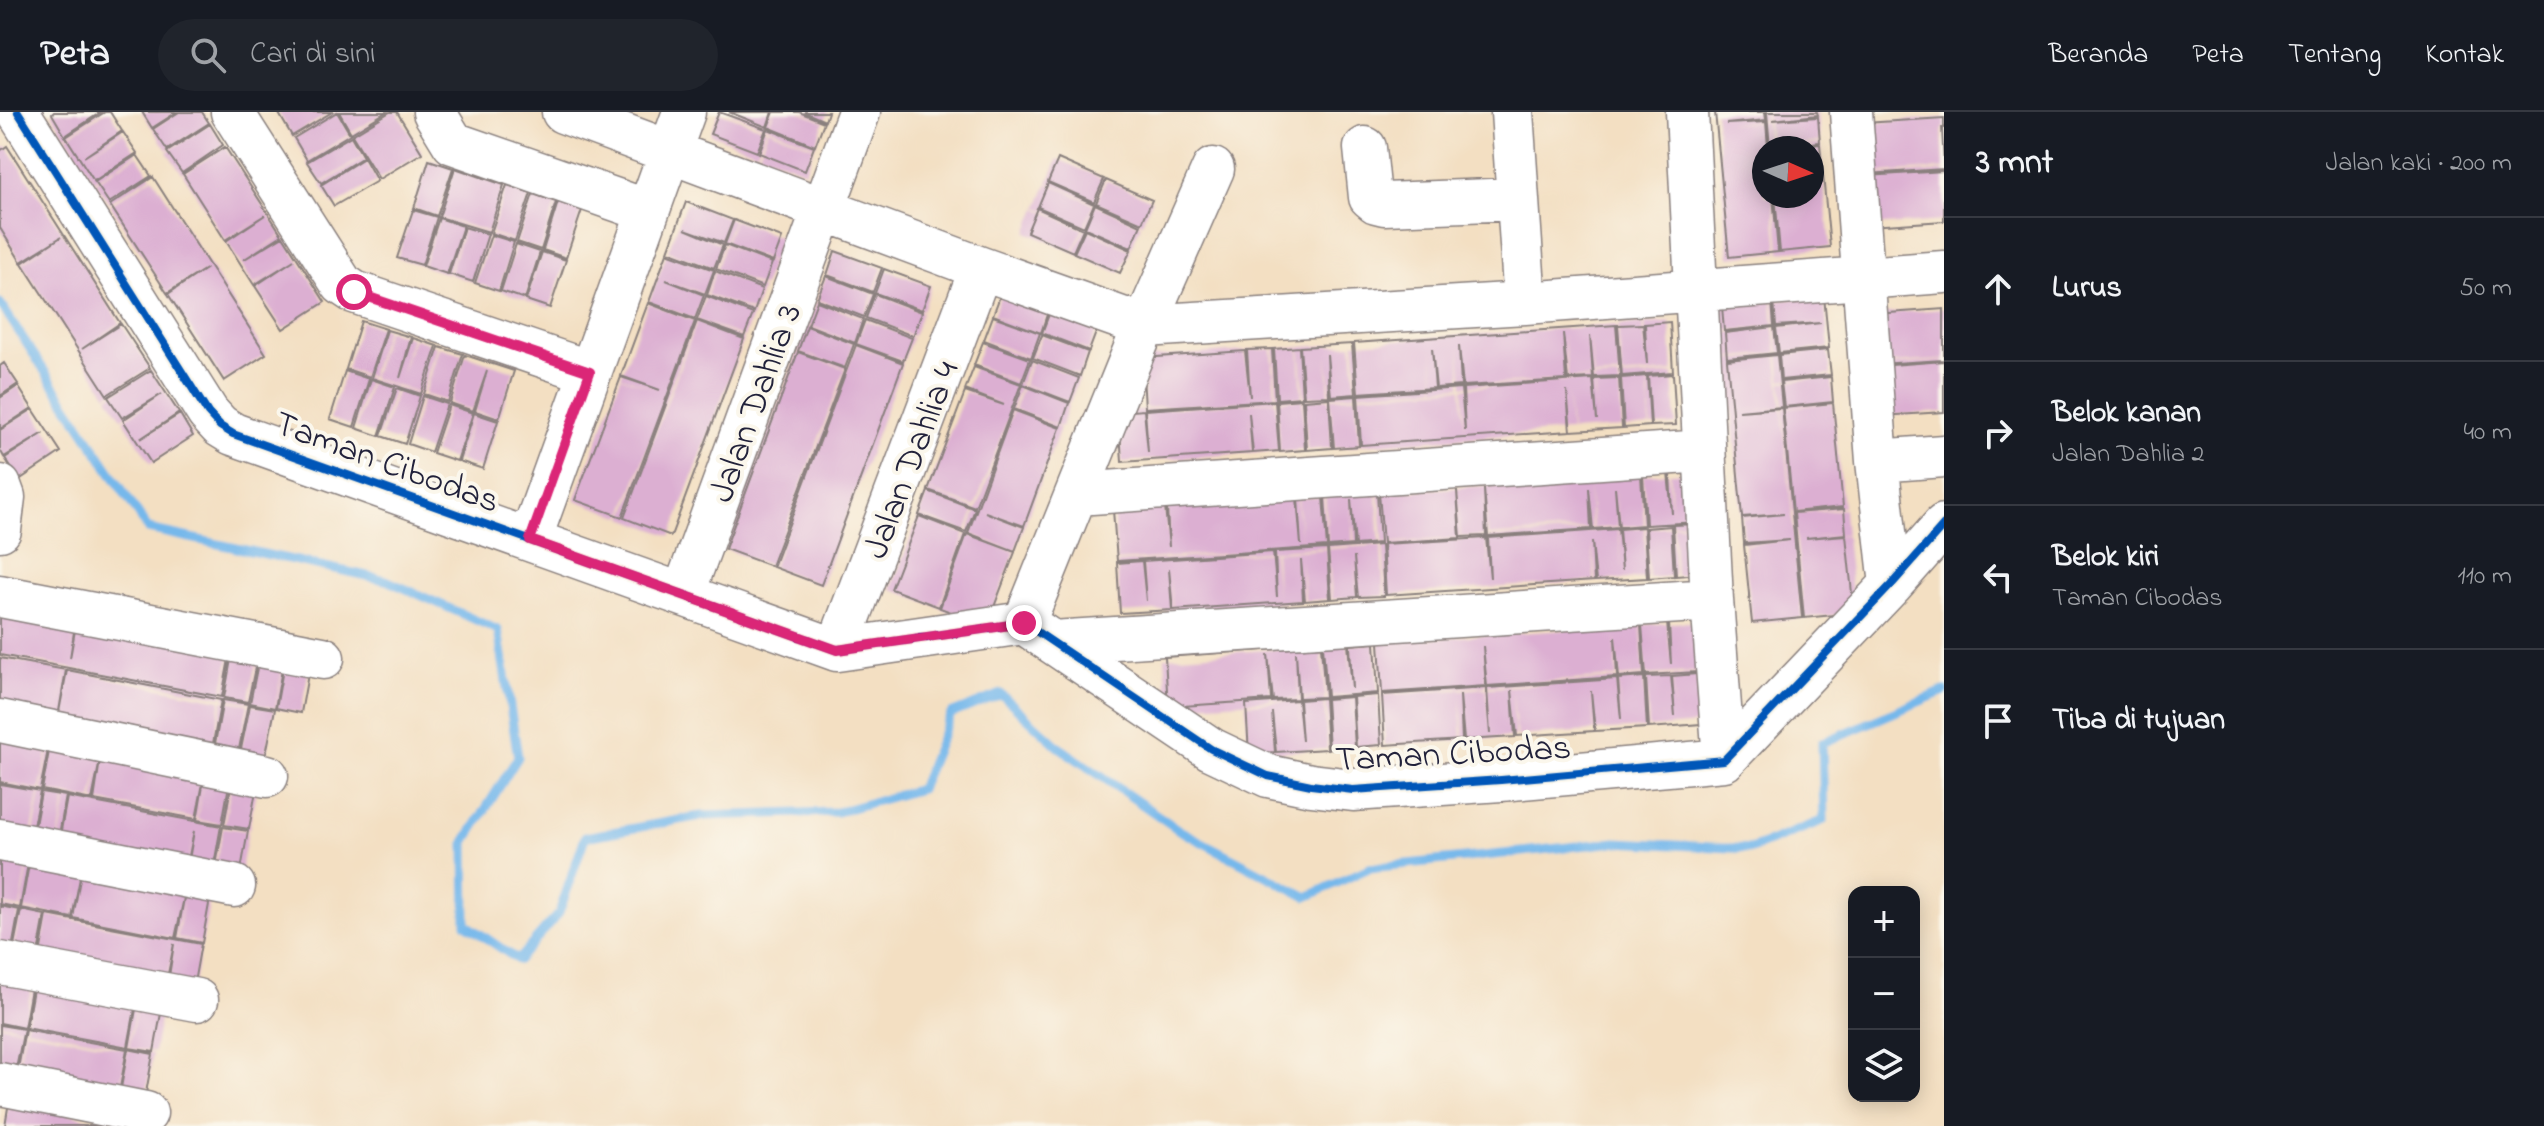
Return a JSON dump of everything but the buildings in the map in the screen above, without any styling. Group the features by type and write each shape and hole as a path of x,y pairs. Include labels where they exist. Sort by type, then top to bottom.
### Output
{"street":[{"name":"Taman Cibodas","path":"18,112 208,413 233,434 837,650 1038,632 1211,749 1268,776 1353,790 1724,760"},
{"path":"232,112 342,284 354,292 590,372"},
{"path":"434,112 453,143 648,211"},
{"path":"563,112 1144,326 1525,303 1944,272"},
{"path":"530,540 684,112"},
{"name":"Jalan Dahlia 3","path":"683,595 859,112"},
{"path":"1512,112 1525,303"},
{"path":"1687,112 1712,600 1724,760"},
{"path":"1851,112 1877,461 1891,585"},
{"path":"1365,148 1370,197 1376,202 1518,199"},
{"path":"1213,169 1144,326 1077,494 1038,632 1712,600"},
{"name":"Jalan Dahlia 4","path":"837,650 981,268"},
{"path":"1077,494 1704,451"},
{"path":"1877,461 1944,456"},
{"path":"0,486 4,497 0,530"},
{"path":"1724,760 1944,525"},
{"path":"0,596 323,658"},
{"path":"0,721 267,776"},
{"path":"0,840 234,886"},
{"path":"0,963 197,1000"},
{"path":"0,1084 146,1113"}],"waterway":[{"path":"0,303 148,529 386,580 498,630 518,757 465,842 466,924 518,960 559,913 585,837 701,816 837,812 920,789 951,714 1001,694 1059,747 1179,830 1307,897 1369,868 1616,842 1751,849 1824,820 1822,743 1944,691"}],"cycle path":[{"path":"18,112 208,413 233,434 837,650 1024,623 1211,749 1268,776 1353,790 1724,760 1944,525"}],"route":[{"path":"354,292 590,372 530,540 837,650 1024,623"}]}
